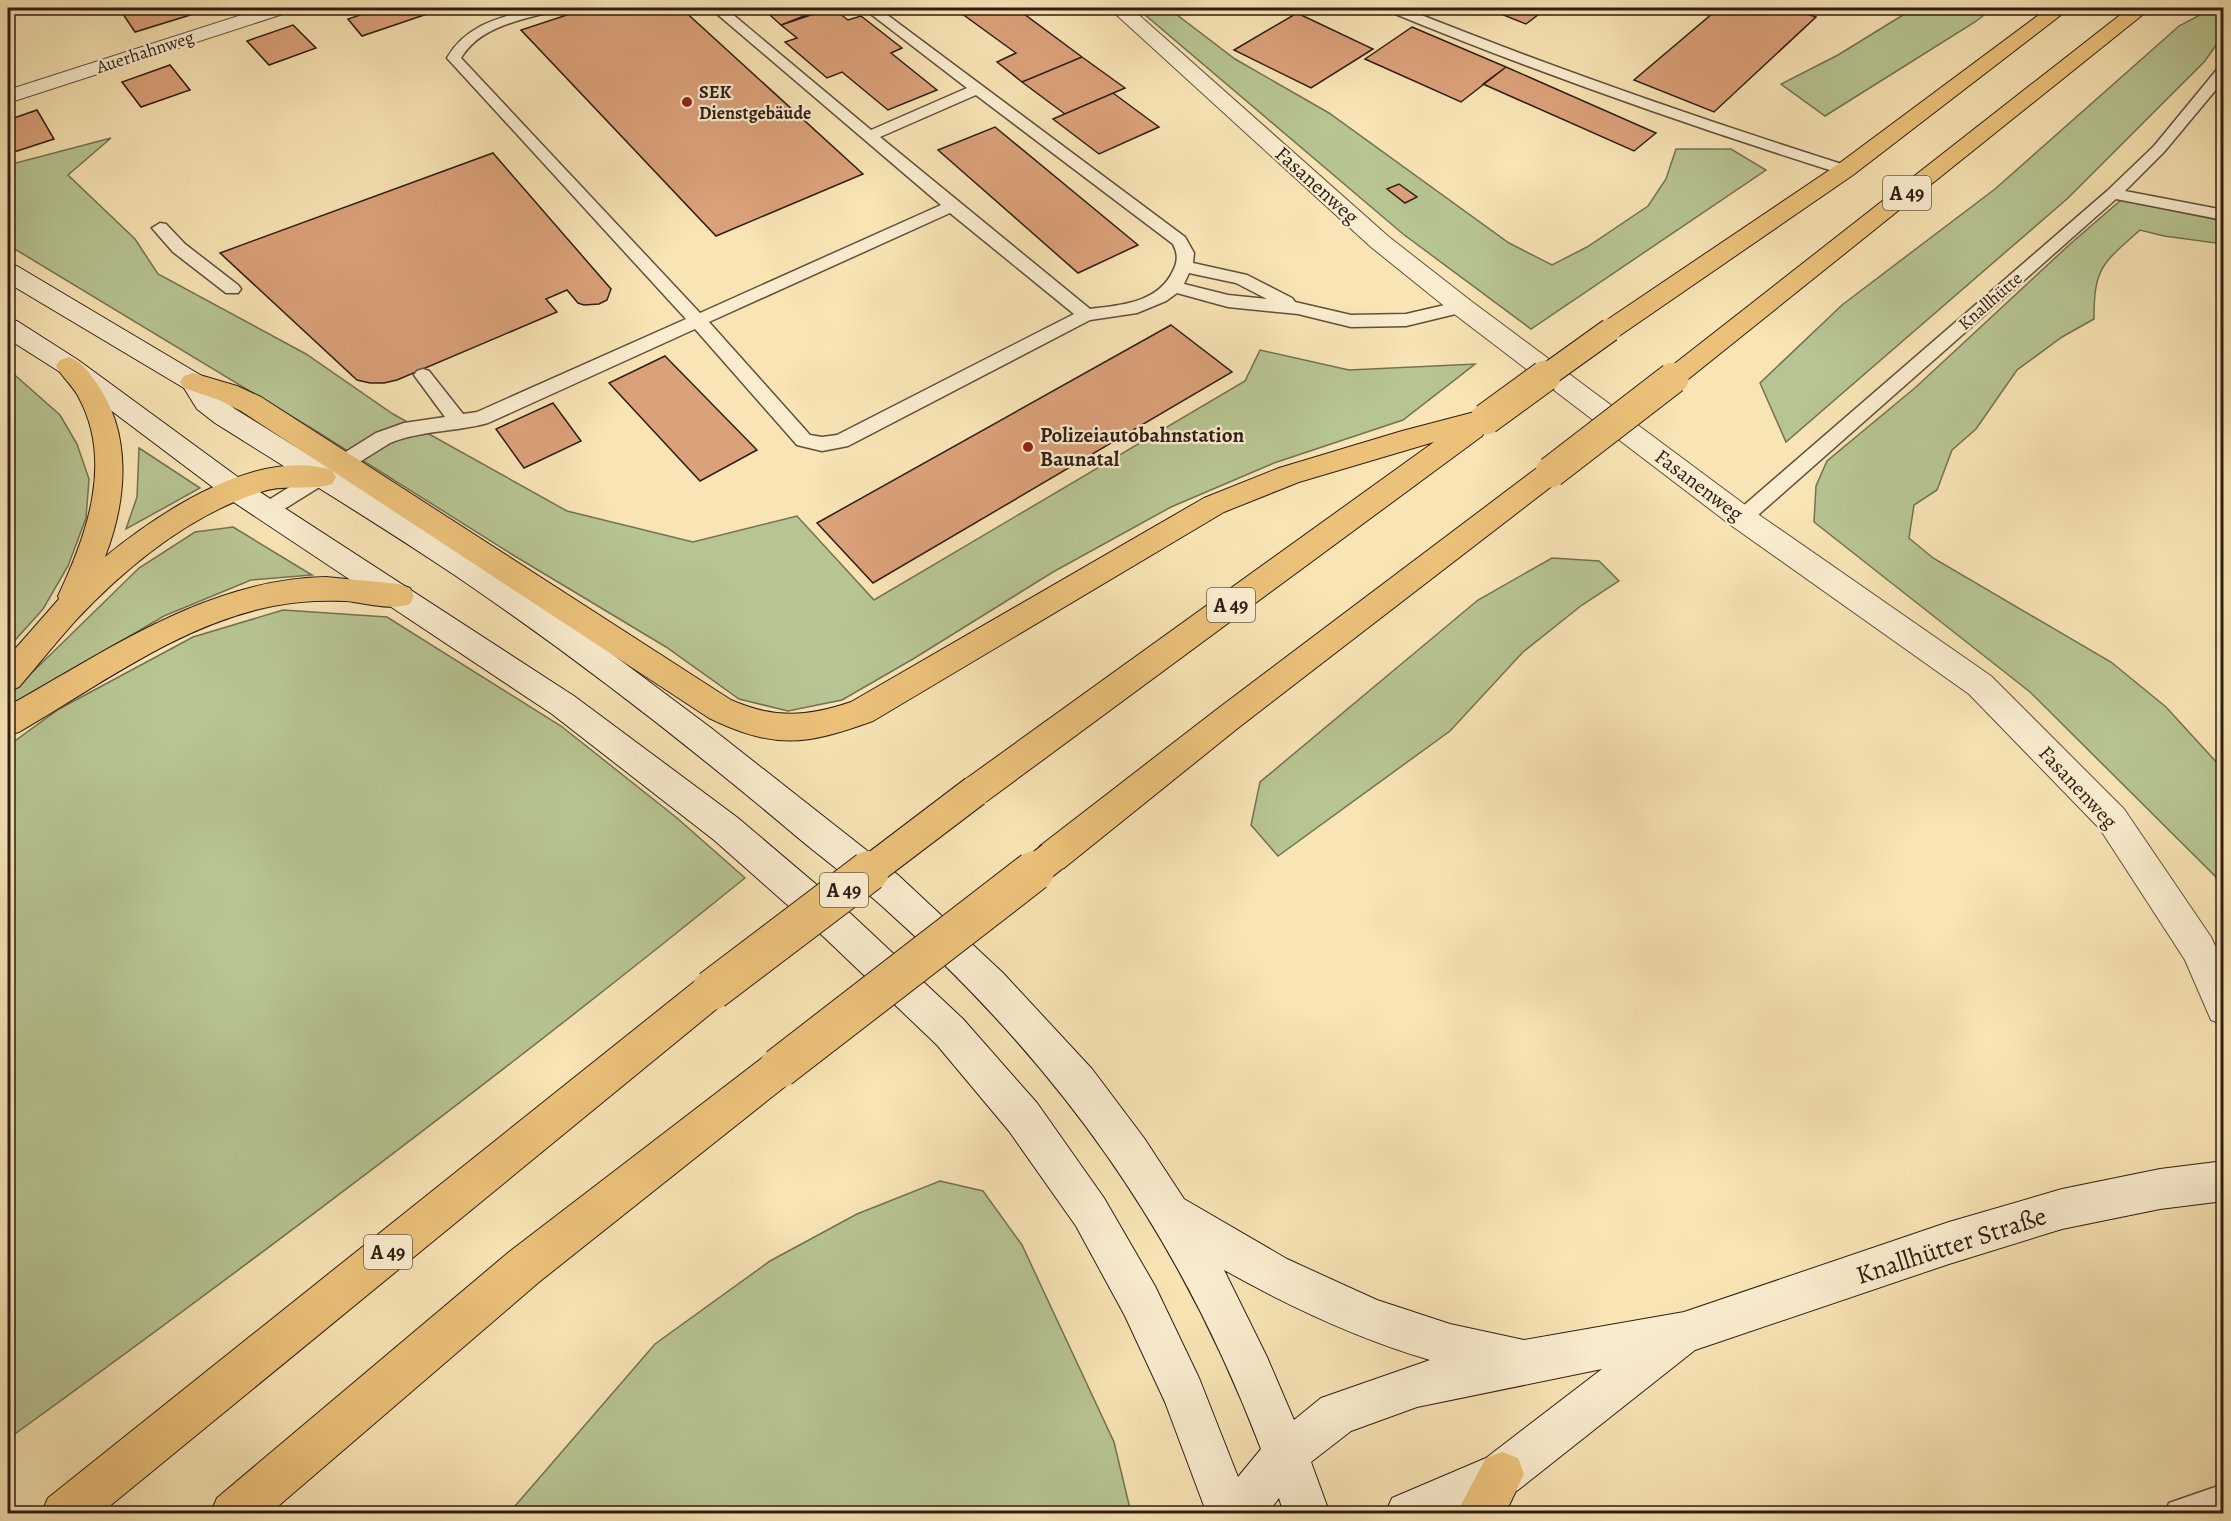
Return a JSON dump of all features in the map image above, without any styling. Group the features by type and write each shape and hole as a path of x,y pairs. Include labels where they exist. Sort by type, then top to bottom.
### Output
{"highway":[{"name":"A 49","path":"64,1514 712,990 975,791 1610,330 1845,170 2060,8"},
{"name":"A 49","path":"234,1514 524,1267 1052,857 1227,718 1673,378 2141,8"},
{"path":"66,611 92,560 106,512 111,469 101,421 91,395 69,366"},
{"path":"193,382 228,393 251,404 333,470 720,709 740,720 770,729 797,729 829,724 862,712 1214,505 1289,475 1402,441 1486,419"},
{"path":"8,678 66,611 129,555 186,514 236,490 277,478 333,470"},
{"path":"8,722 157,635 224,608 277,594 316,589 353,590 399,596"},
{"path":"1479,1514 1502,1474"}],"main road":[{"name":"Auerhahnweg","path":"8,97 279,8"},
{"name":"Fasanenweg","path":"1119,8 1380,242 1462,307 1742,518 1980,685 2112,819 2198,949 2223,1007"},
{"path":"8,272 193,382"},
{"path":"8,327 69,366 266,511 563,705 726,829 838,926 950,1032 1023,1117 1095,1222 1140,1301 1184,1393 1230,1514"},
{"path":"333,470 626,681 738,766 894,894 990,987 1059,1059 1128,1149 1171,1213 1219,1301 1287,1454 1307,1514"},
{"name":"Knallhütter Straße","path":"1237,1514 1287,1454 1337,1414 1417,1385 1527,1361 1684,1333 1949,1243 2062,1209 2160,1189 2223,1181"},
{"name":"Knallhütter Straße","path":"1171,1213 1244,1259 1302,1290 1374,1321 1450,1345 1527,1361"},
{"name":"Knallhütter Straße","path":"1408,1514 1502,1474 1684,1333"}],"lane":[{"path":"549,8 480,31 458,48 454,58 698,321 804,440 822,444 841,441 1086,315 1131,309 1160,297 1174,287 1184,266 1186,253 1179,241 870,8"},
{"path":"717,8 952,206 1086,315"},
{"path":"1393,8 1521,60 1722,132 1845,170"},
{"name":"Knallhütte","path":"1742,518 2113,194 2159,149 2223,70"},
{"path":"870,136 976,90"},
{"path":"2113,194 2223,215"},
{"path":"266,511 383,438 404,430 481,418 952,206"},
{"path":"160,228 179,248 232,289"},
{"path":"1184,266 1240,279 1298,308"},
{"path":"1174,287 1228,302 1298,308 1351,321 1406,320 1462,307"},
{"path":"423,375 460,423"},
{"path":"2180,1514 2223,1499"}],"green space":[{"path":"1137,8 1168,8 1235,59 1329,113 1509,243 1552,265 1587,247 1648,206 1666,179 1676,149 1731,149 1766,170 1531,329 1403,234"},
{"path":"1888,8 1993,8 1975,22 1825,116 1781,84 1838,55 1903,15"},
{"path":"2213,8 2223,8 2223,35 2205,61 2068,198 1786,442 1760,383 1842,305 1995,189 2179,26"},
{"path":"111,138 68,175 135,239 158,274 306,354 393,414 567,511 693,542 797,516 874,600 1245,381 1260,350 1349,370 1475,364 1403,420 1274,463 1171,507 1053,572 842,700 788,711 739,699 666,647 513,555 316,431 8,245 8,165"},
{"path":"2121,200 2223,221 2223,244 2164,236 2140,230 2117,251 2109,259 2099,277 2094,302 2094,319 2062,337 2017,370 1976,429 1952,450 1937,490 1914,505 1909,538 1933,558 2111,662 2166,707 2219,765 2224,771 2223,889 2215,876 2030,692 1814,522 1816,486 1827,461 1916,387"},
{"path":"8,369 60,415 77,444 89,479 86,518 68,566 43,609 8,648"},
{"path":"139,448 200,488 126,529 137,497"},
{"path":"233,527 312,575 251,580 164,616 8,707 8,696 139,568 195,532"},
{"path":"1552,558 1599,561 1619,581 1582,605 1523,652 1450,731 1278,856 1251,825 1260,782 1478,600"},
{"path":"283,610 387,617 561,726 677,818 745,878 564,1022 380,1163 8,1439 8,746 59,709 193,637"},
{"path":"940,1181 983,1191 1022,1245 1114,1442 1131,1513 509,1513 655,1344 770,1261 857,1214"}],"building":[{"path":"133,8 213,8 135,32 121,11"},
{"path":"358,8 432,8 436,11 362,36 348,19 363,14"},
{"name":"SEK Dienstgebäude","path":"588,8 681,8 863,174 716,236 521,30"},
{"path":"762,8 819,8 822,9 781,25"},
{"path":"832,8 848,20 861,16 902,48 891,53 937,90 888,110 842,72 827,78 785,42 797,38 781,25"},
{"path":"954,8 1016,8 1082,57 1022,82 997,62 1016,53"},
{"path":"1486,8 1547,8 1526,24"},
{"path":"1719,8 1790,8 1816,17 1714,112 1634,80"},
{"path":"1297,13 1373,49 1311,88 1234,50"},
{"path":"293,25 316,48 269,65 247,41"},
{"path":"1412,27 1506,67 1461,102 1365,59"},
{"path":"1082,57 1125,88 1065,114 1022,82"},
{"path":"170,65 190,90 141,107 122,82"},
{"path":"1506,67 1656,133 1634,151 1483,84"},
{"path":"1113,93 1159,127 1099,154 1053,119"},
{"path":"37,110 54,139 8,154 8,120"},
{"path":"995,127 1138,245 1078,273 938,150"},
{"path":"493,153 611,289 607,300 599,304 584,305 578,303 567,290 546,299 557,312 397,380 370,383 357,380 220,253"},
{"path":"1399,184 1417,197 1405,203 1387,189"},
{"name":"Polizeiautobahnstation Baunatal","path":"1171,325 1232,372 873,583 817,523"},
{"path":"665,356 757,450 700,481 609,383"},
{"path":"553,403 581,441 524,468 496,429"}],"place":[{"name":"SEK Dienstgebäude","path":"687,102"},
{"name":"Polizeiautobahnstation Baunatal","path":"1028,447"}]}
